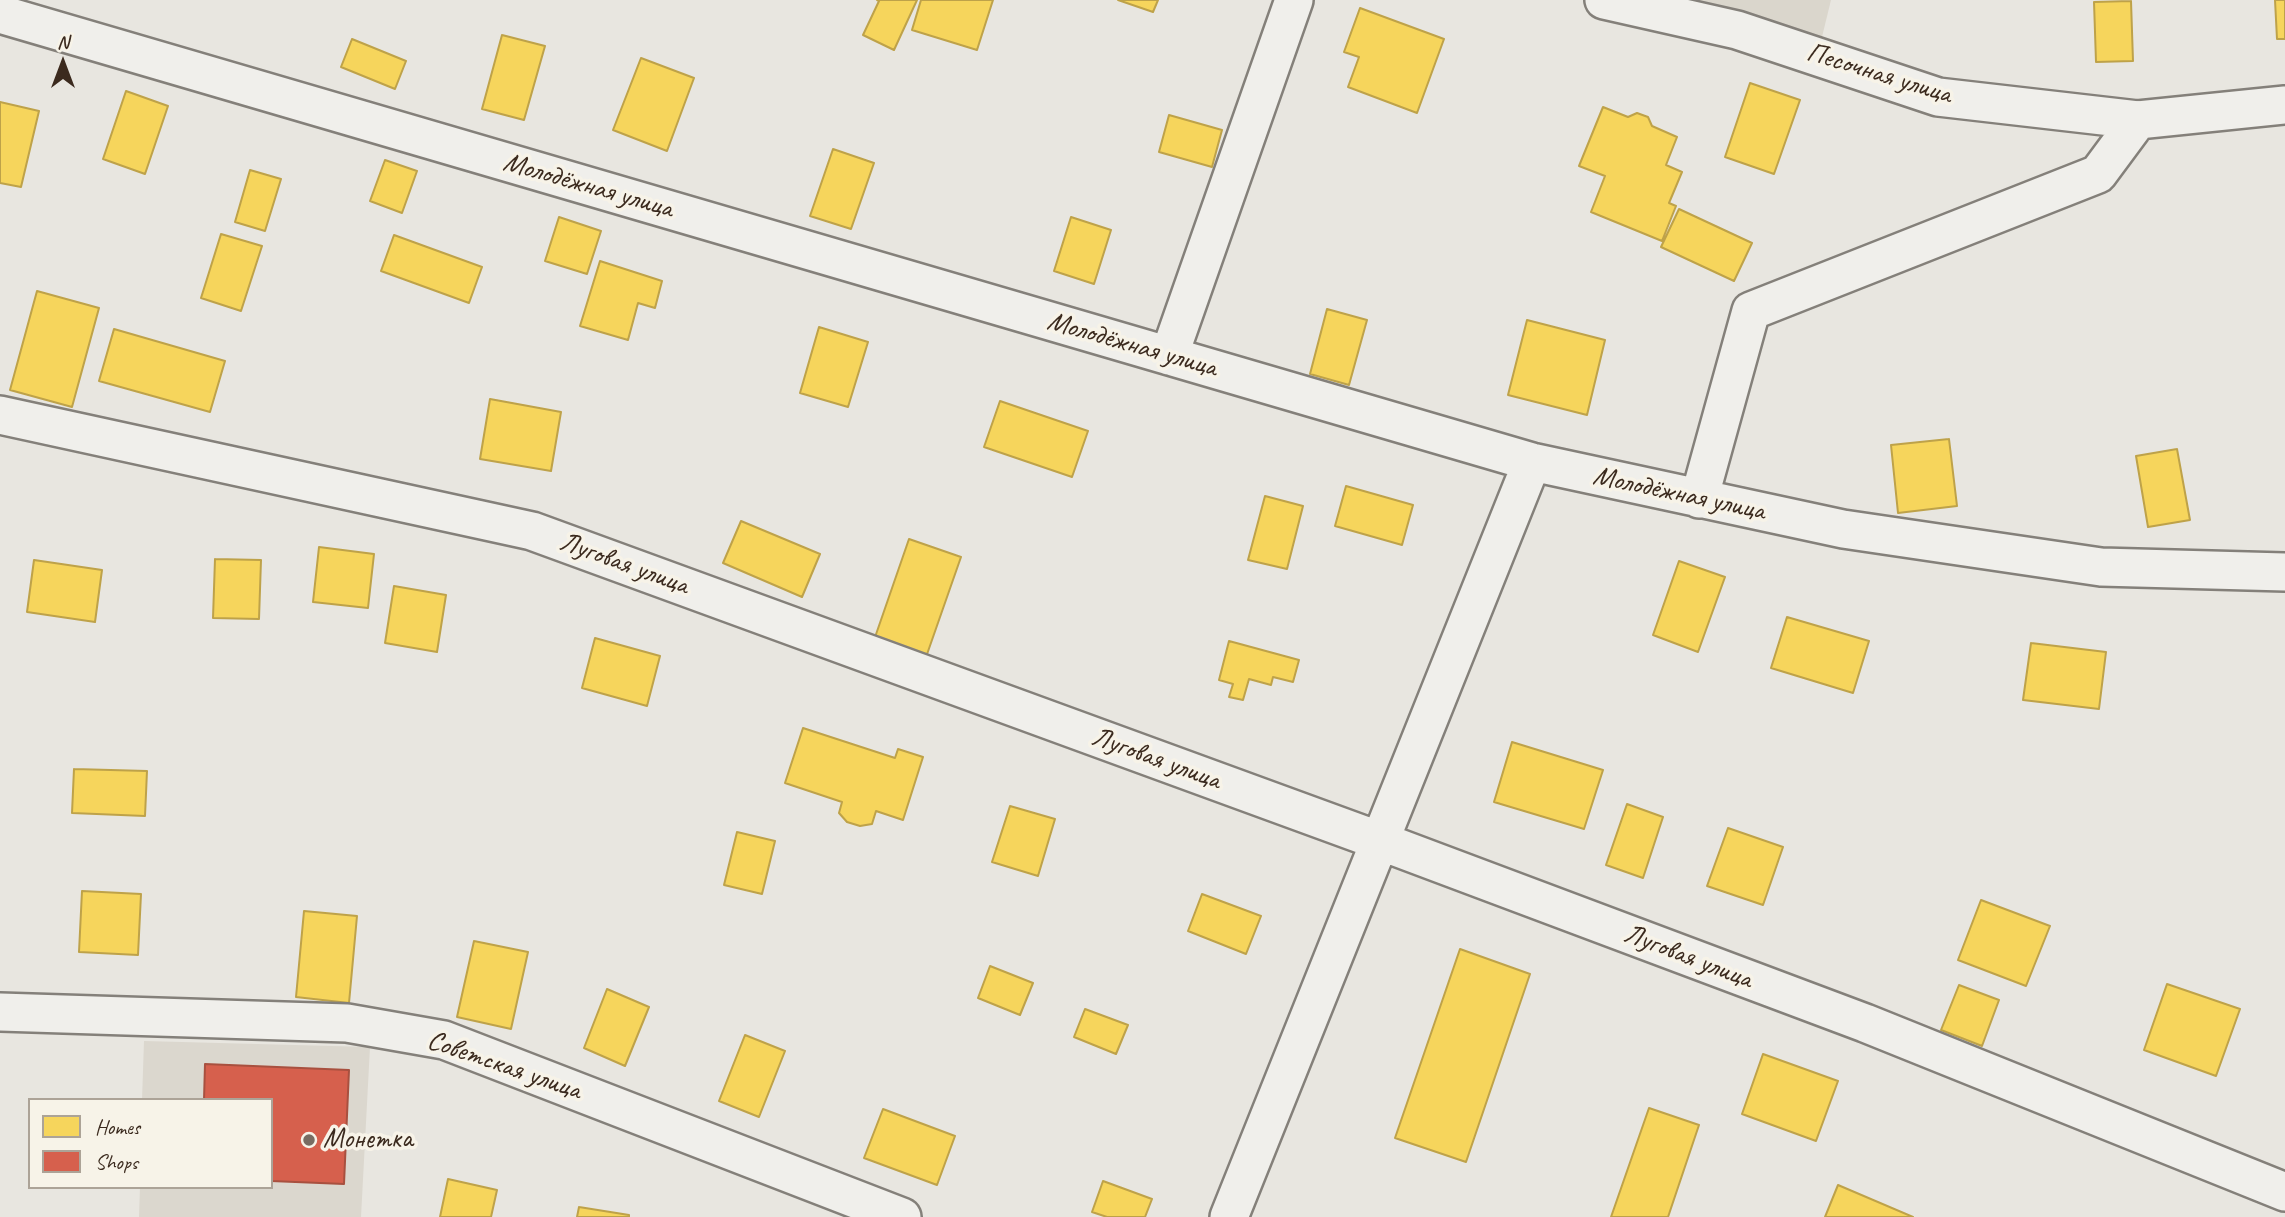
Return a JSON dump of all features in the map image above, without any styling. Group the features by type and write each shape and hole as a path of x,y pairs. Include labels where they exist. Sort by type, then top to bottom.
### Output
{"street":[{"path":"1169,356 1294,0"},
{"name":"Песочная улица","path":"1604,0 1737,30 1938,97 2138,120 2285,105"},
{"name":"Молодёжная улица","path":"0,14 1532,462 1843,529 2101,566 2285,572"},
{"path":"1699,499 1751,312 2098,174 2138,120"},
{"name":"Луговая улица","path":"0,415 532,531 1380,841 1865,1023 2285,1192"},
{"path":"1229,1217 1532,462"},
{"name":"Советская улица","path":"0,1012 347,1023 444,1040 902,1217"}],"shaded area":[{"path":"1679,0 1831,0 1822,37"},
{"path":"144,1041 370,1047 361,1217 139,1217 140,1189 273,1189 273,1098 142,1098"}],"building: Homes":[{"path":"877,0 917,0 894,50 863,35 879,1"},
{"path":"921,0 993,0 977,50 912,30"},
{"path":"1118,0 1158,0 1153,12"},
{"path":"2275,0 2285,0 2285,39 2277,39"},
{"path":"2131,1 2133,61 2096,62 2094,2"},
{"path":"1360,8 1444,39 1417,113 1348,87 1359,57 1344,52"},
{"path":"502,35 545,46 524,120 482,109"},
{"path":"352,39 406,61 395,89 341,67"},
{"path":"641,58 694,78 667,151 613,130"},
{"path":"1750,83 1800,100 1774,174 1725,157"},
{"path":"126,91 168,106 145,174 103,159"},
{"path":"0,102 39,111 21,187 0,183"},
{"path":"1603,107 1628,117 1637,113 1648,117 1652,126 1677,137 1666,165 1682,172 1669,203 1676,206 1662,241 1591,212 1605,176 1579,166"},
{"path":"1169,115 1222,130 1212,167 1159,152"},
{"path":"833,149 874,163 851,229 810,216"},
{"path":"385,160 417,171 402,213 370,201"},
{"path":"250,170 281,179 265,231 235,222"},
{"path":"1679,209 1752,243 1734,281 1661,247"},
{"path":"559,217 601,231 587,274 545,261"},
{"path":"1071,217 1111,230 1094,284 1054,271"},
{"path":"221,234 262,246 241,311 201,298"},
{"path":"394,235 482,267 469,303 381,271"},
{"path":"600,261 662,281 655,308 638,303 628,340 580,326"},
{"path":"37,291 99,308 72,407 10,390"},
{"path":"1327,309 1367,320 1349,385 1310,374"},
{"path":"1527,320 1605,340 1587,415 1508,395"},
{"path":"819,327 868,342 848,407 800,393"},
{"path":"114,329 225,361 210,412 99,381"},
{"path":"490,399 561,412 551,471 480,459"},
{"path":"1000,401 1088,431 1072,477 984,447"},
{"path":"1949,439 1957,506 1898,513 1891,445"},
{"path":"2177,449 2190,520 2148,527 2136,456"},
{"path":"1346,486 1413,505 1402,545 1335,526"},
{"path":"1265,496 1303,506 1287,569 1248,560"},
{"path":"741,521 820,554 802,597 723,563"},
{"path":"909,539 961,557 925,660 873,643"},
{"path":"319,547 374,554 368,608 313,602"},
{"path":"215,559 261,560 259,619 213,618"},
{"path":"34,560 102,570 95,622 27,612"},
{"path":"1679,561 1725,577 1698,652 1653,635"},
{"path":"394,586 446,595 437,652 385,643"},
{"path":"1787,617 1869,641 1853,693 1771,668"},
{"path":"595,638 660,656 647,706 582,688"},
{"path":"1229,641 1299,660 1293,682 1273,677 1271,685 1249,679 1243,700 1229,697 1233,684 1219,680"},
{"path":"2031,643 2106,652 2099,709 2023,700"},
{"path":"803,728 895,758 898,749 923,757 903,820 876,811 872,824 860,826 847,822 839,813 842,802 785,783"},
{"path":"1512,742 1603,770 1584,829 1494,802"},
{"path":"74,769 147,771 145,816 72,813"},
{"path":"1627,804 1663,817 1643,878 1606,865"},
{"path":"1010,806 1055,819 1038,876 992,862"},
{"path":"1728,828 1783,847 1763,905 1707,886"},
{"path":"737,832 775,841 762,894 724,885"},
{"path":"82,891 141,894 138,955 79,952"},
{"path":"1202,894 1261,916 1246,954 1188,931"},
{"path":"1981,900 2050,926 2026,986 1958,960"},
{"path":"304,911 357,916 349,1003 296,997"},
{"path":"474,941 528,952 511,1029 457,1017"},
{"path":"1460,949 1530,974 1466,1162 1395,1138"},
{"path":"990,966 1033,983 1020,1015 978,998"},
{"path":"2167,984 2240,1009 2216,1076 2144,1050"},
{"path":"1959,985 1999,1000 1982,1046 1941,1030"},
{"path":"607,989 649,1007 625,1066 584,1048"},
{"path":"1085,1009 1128,1025 1116,1054 1074,1037"},
{"path":"745,1035 785,1051 759,1117 719,1101"},
{"path":"1763,1054 1838,1081 1816,1141 1742,1114"},
{"path":"1649,1108 1699,1125 1668,1217 1611,1217"},
{"path":"883,1109 955,1136 937,1185 864,1158"},
{"path":"448,1179 497,1190 491,1217 440,1217"},
{"path":"1103,1181 1152,1199 1145,1217 1107,1217 1092,1212"},
{"path":"1838,1185 1913,1217 1825,1217"},
{"path":"579,1207 629,1215 629,1217 577,1217"}],"building: Shops":[{"name":"Монетка","path":"205,1064 349,1070 344,1184 273,1181 273,1098 204,1098"}],"place":[{"name":"Монетка","path":"309,1140"}]}
